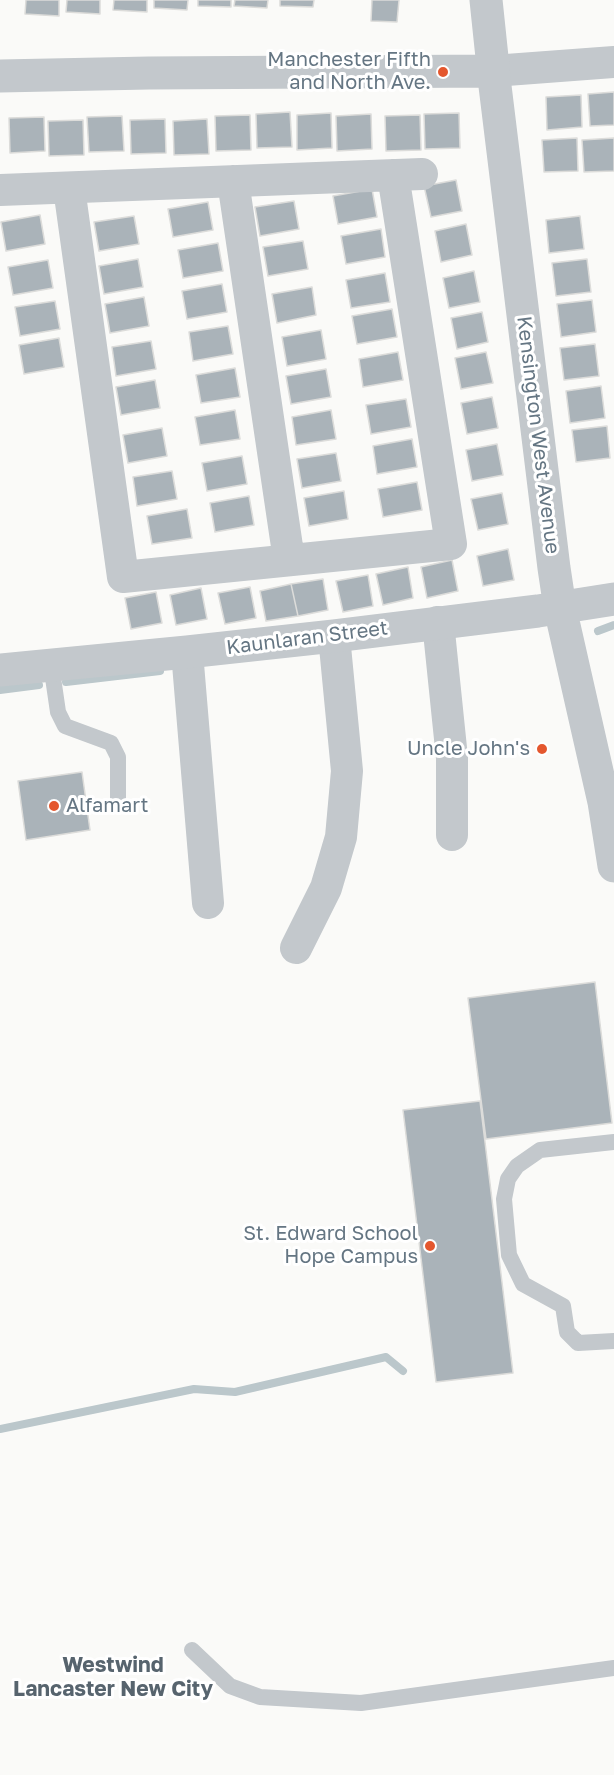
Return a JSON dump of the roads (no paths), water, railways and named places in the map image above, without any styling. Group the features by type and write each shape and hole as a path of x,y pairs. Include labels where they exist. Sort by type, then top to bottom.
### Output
{"street":[{"name":"Kensington West Avenue","path":"486,0 560,608 604,802 614,866"},
{"path":"0,76 493,71 614,62"},
{"path":"0,190 407,174 452,544 123,577 69,188"},
{"path":"233,181 289,560"},
{"name":"Kaunlaran Street","path":"0,670 334,636 560,608 614,599"},
{"path":"438,622 452,758 452,835"},
{"path":"296,948 326,888 341,837 347,771 334,636"},
{"path":"187,652 208,903"}],"lane":[{"path":"51,664 58,712 65,726 111,743 118,757 118,805"},
{"path":"614,1142 540,1150 517,1166 508,1179 504,1199 509,1255 523,1284 563,1306 567,1332 578,1342 614,1341"},
{"path":"192,1650 230,1686 260,1697 361,1703 614,1668"}],"waterway":[{"path":"598,631 614,625"},
{"path":"66,682 160,671"},
{"path":"0,690 39,685"},
{"path":"0,1429 194,1389 235,1392 386,1357 403,1371"}],"place":[{"name":"Manchester Fifth and North Ave.","path":"443,72"},
{"name":"Uncle John's","path":"542,749"},
{"name":"Alfamart","path":"54,806"},
{"name":"St. Edward School Hope Campus","path":"430,1246"}],"district":[{"name":"Westwind Lancaster New City","path":"113,1677"}]}
